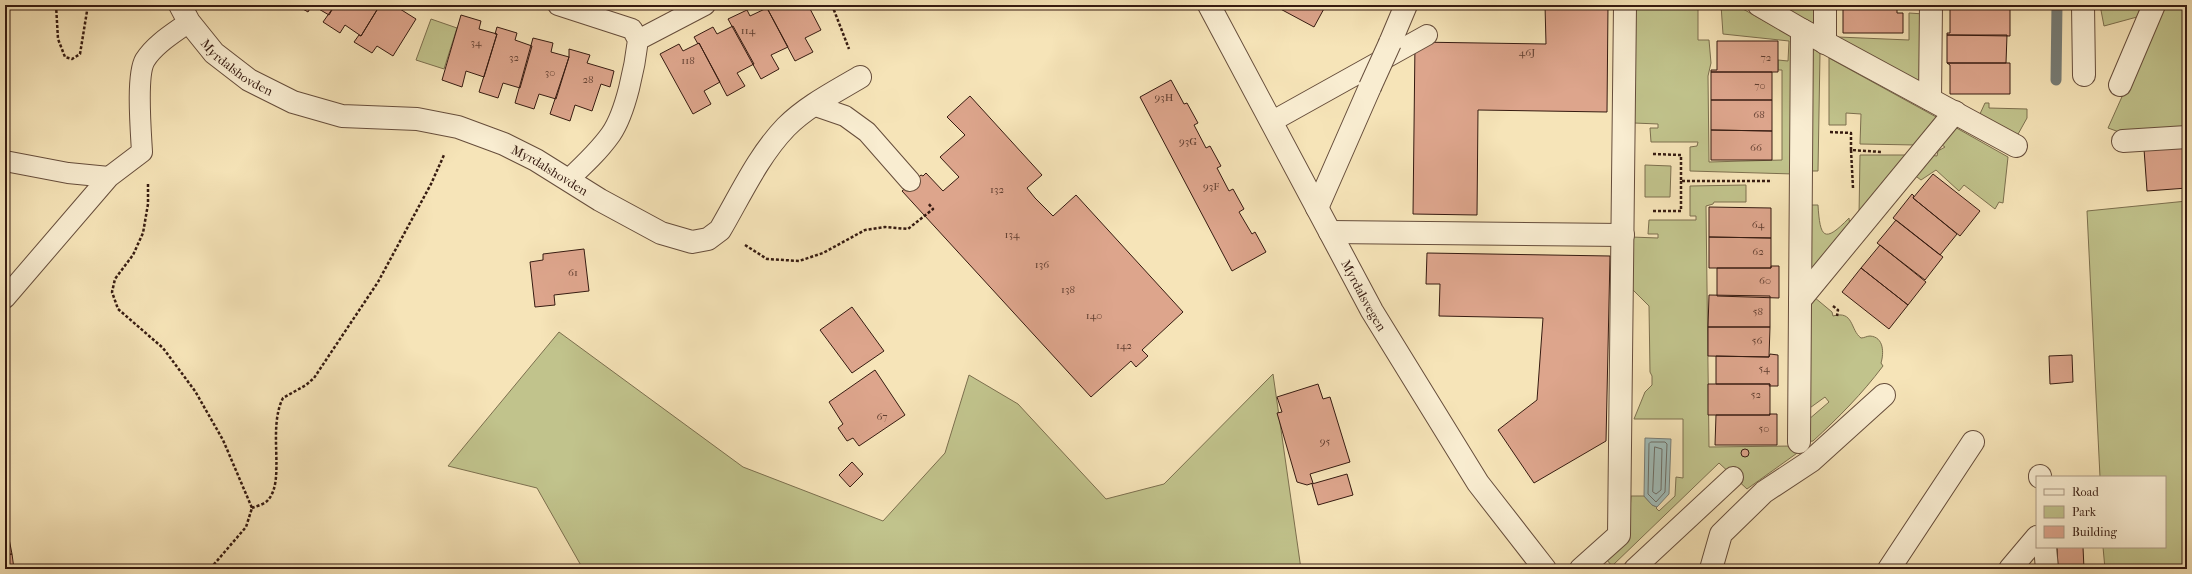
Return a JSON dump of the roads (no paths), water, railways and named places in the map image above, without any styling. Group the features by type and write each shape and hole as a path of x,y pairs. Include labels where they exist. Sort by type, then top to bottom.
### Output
{"street":[{"name":"Myrdalsvegen","path":"1209,5 1372,311 1478,483 1545,569"},
{"path":"1317,208 1406,5"},
{"path":"1581,569 1619,535 1625,5"},
{"path":"1759,5 1825,43 2016,146"},
{"path":"1825,5 1825,43"},
{"path":"1930,99 1931,5"},
{"path":"2083,5 2084,75"},
{"path":"2120,85 2154,5"},
{"name":"Myrdalshovden","path":"184,13 214,53 249,80 293,102 342,116 417,119 458,128 504,144 569,179 600,200 661,233 692,242 708,239 720,230 767,150 786,126 813,105 860,76"},
{"path":"1799,442 1802,30"},
{"path":"1800,300 1955,112"},
{"path":"2123,141 2187,137"},
{"path":"1330,232 1623,235"},
{"path":"1711,569 1721,534 1764,492 1811,461 1884,395"},
{"path":"1889,569 1973,442"},
{"path":"2010,569 2036,539"},
{"path":"2045,548 2047,569"}],"lane":[{"path":"558,5 632,29 638,40 628,94 612,133 593,156 569,179"},
{"path":"638,40 705,5"},
{"name":"Myrdalshovden","path":"109,177 142,152 141,79 145,61 184,13"},
{"path":"1271,122 1427,36"},
{"path":"813,105 845,116 867,132 910,181"},
{"path":"5,161 68,173 109,177"},
{"path":"5,298 109,177"},
{"path":"1634,569 1733,477"}],"water":[{"path":"1645,438 1671,439 1669,494 1657,507 1652,505 1644,496"}],"waterway":[{"path":"2056,80 2057,5"}]}
